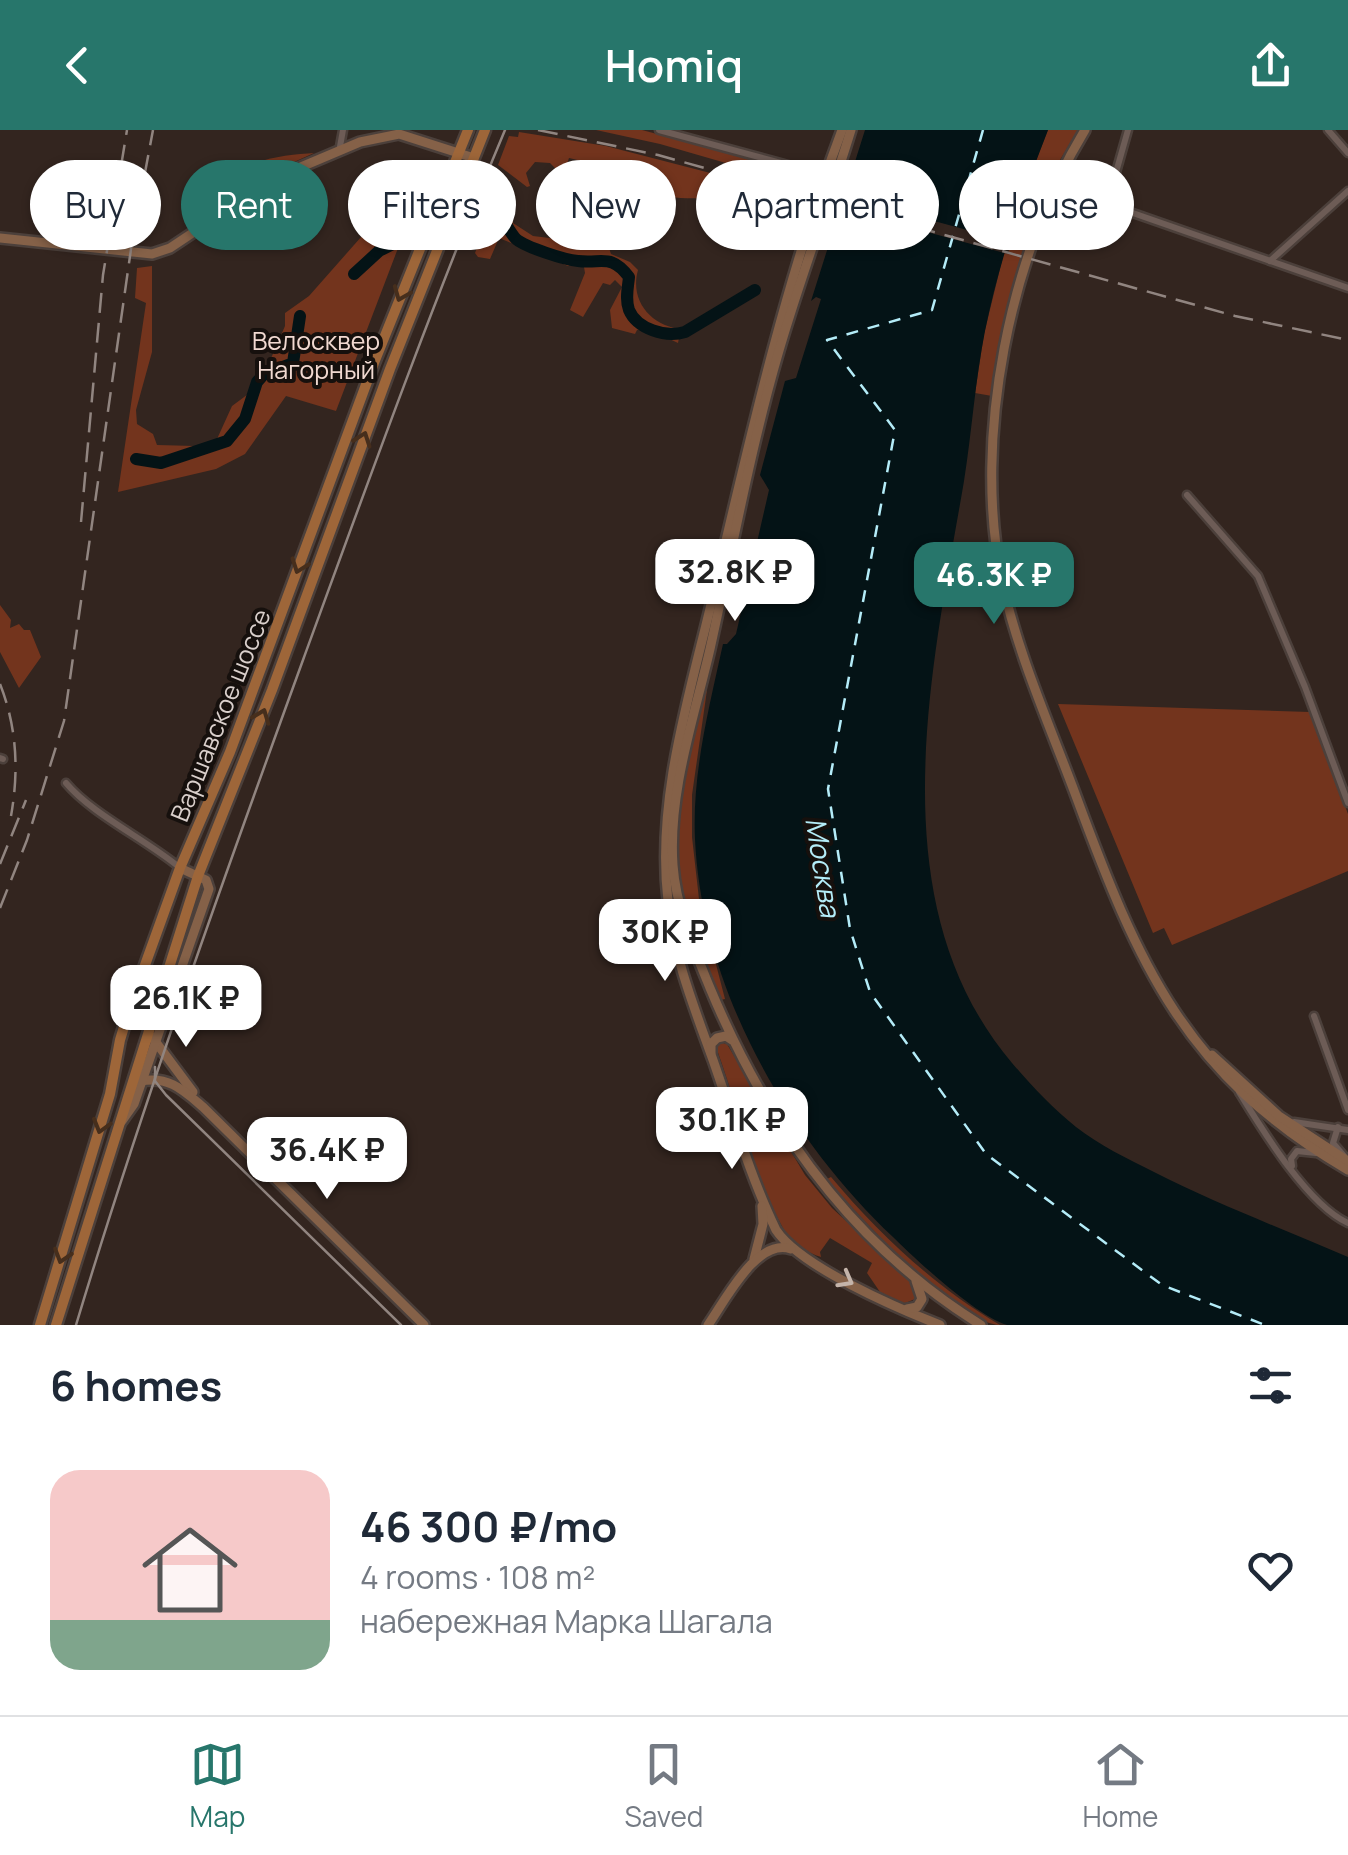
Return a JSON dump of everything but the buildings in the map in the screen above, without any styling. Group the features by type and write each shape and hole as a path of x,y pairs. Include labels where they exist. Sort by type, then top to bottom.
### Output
{"main road":[{"name":"Варшавское шоссе","path":"40,1325 110,1094 125,1022 180,868 230,752 374,363 468,130"},
{"name":"Варшавское шоссе","path":"56,1325 151,1036 198,876 272,690 396,352 486,130"},
{"path":"831,160 842,130"},
{"path":"851,130 767,397 685,756 674,822 673,864 683,916 734,1042 815,1178 853,1221 906,1270 981,1325"},
{"path":"1069,160 1085,130"},
{"path":"0,238 140,255 158,252 275,178 360,142 399,134 474,158"},
{"path":"802,250 756,408 670,791 666,880 672,928 683,978 776,1230 794,1250 900,1308 940,1325"},
{"path":"1031,250 1005,354 992,470 999,566 1015,629 1120,914 1156,983 1219,1072 1238,1091 1286,1130 1348,1170"},
{"path":"180,868 198,876"},
{"path":"122,1122 130,1112 141,1081 151,1036"},
{"path":"151,1036 203,1107"},
{"path":"712,1056 711,1044 717,1038 726,1036 734,1042"},
{"path":"1195,1039 1279,1116 1348,1160"},
{"path":"141,1081 159,1079 174,1084 203,1107 424,1325"},
{"path":"751,1265 764,1224 760,1194"},
{"path":"708,1325 751,1265 772,1247 794,1250"},
{"path":"900,1308 913,1308 922,1300 921,1290 906,1270"}],"street":[{"path":"339,152 342,130"},
{"path":"384,130 399,134"},
{"path":"659,130 770,160"},
{"path":"1120,160 1128,130"},
{"path":"1328,130 1348,153"},
{"path":"1270,260 1348,191"},
{"path":"1134,213 1348,288"},
{"path":"1188,495 1258,576 1348,803"},
{"path":"66,783 78,797 180,868"},
{"path":"1314,1016 1348,1110"},
{"path":"1238,1091 1311,1196 1348,1224"},
{"path":"1279,1116 1310,1126 1348,1130"},
{"path":"1338,1127 1333,1143 1348,1160"},
{"path":"1292,1168 1291,1159 1297,1151 1308,1150 1326,1157"}],"green space":[{"path":"596,130 642,130 754,160 716,160"},
{"path":"1048,130 1078,130 1060,160 1036,160"},
{"path":"519,132 606,146 660,160 536,160 526,173 530,186 527,187 516,179 516,160 500,160 509,136 518,137"},
{"path":"314,153 299,160 266,160"},
{"path":"676,164 696,169 696,198 676,197"},
{"path":"516,225 536,236 536,250 610,250 630,262 638,270 640,302 662,323 682,329 713,309 716,315 679,338 678,343 648,329 637,330 635,334 612,328 610,310 622,287 615,280 610,285 603,283 583,317 570,310 584,267 573,263 568,266 516,245"},
{"name":"Велосквер Нагорный","path":"350,250 397,250 336,411 286,396 245,454 216,469 118,492 146,303 135,298 137,268 152,266 152,352 136,410 137,424 153,434 157,445 195,446 217,439 232,406 259,386 285,326 285,313 309,296"},
{"path":"476,250 494,250 490,259 475,253"},
{"path":"1005,250 1023,250 992,396 975,393 984,334"},
{"path":"0,605 11,620 10,628 19,624 30,630 41,657 19,688 0,652"},
{"path":"707,690 692,795 692,837 699,899 725,999 720,1000 681,890 677,866 677,818 685,769"},
{"path":"1058,704 1310,712 1348,814 1348,871 1172,945 1164,928 1153,933"},
{"path":"719,1042 727,1044 805,1175 832,1208 914,1284 915,1299 903,1304 880,1292 867,1273 872,1263 830,1238 820,1252 821,1257 787,1234 755,1164 716,1047"},
{"path":"831,1177 909,1258 1000,1325 982,1320 934,1288 860,1216 827,1179"}],"water":[{"name":"Москва","path":"865,130 1048,130 1037,160 959,160 959,250 1006,250 985,331 939,629 929,705 925,782 929,858 943,931 970,999 1012,1063 1085,1134 1178,1184 1348,1257 1348,1325 1007,1325 995,1320 931,1272 854,1197 785,1106 756,1056 733,1004 714,950 701,895 695,839 699,765 723,644 736,634 769,490 760,475 785,381 796,378 821,299 811,301 827,250 939,250 939,160 856,160"}],"pier":[{"path":"939,222 959,228 959,241 939,235"}],"waterway":[{"path":"516,239 572,260 617,265 629,277 627,298 633,317 653,330 669,334 685,332 755,290"},
{"path":"354,274 381,250"},
{"path":"136,459 161,463 227,441 245,419 257,382 264,374 293,363 300,316"}],"ferry route":[{"path":"983,130 932,310 827,340 895,430 828,789 850,929 870,992 986,1154 1162,1285 1265,1325"}],"tram line":[{"path":"76,1325 243,825 401,394 505,130"},
{"path":"155,1067 155,1081 166,1095 401,1325"}],"railway":[{"path":"81,522 103,275 127,130"},
{"path":"0,908 27,840 64,721 132,242 153,130"},
{"path":"538,130 658,155 1235,316 1348,340"},
{"path":"0,684 15,749 11,816"},
{"path":"0,864 26,800"}]}
